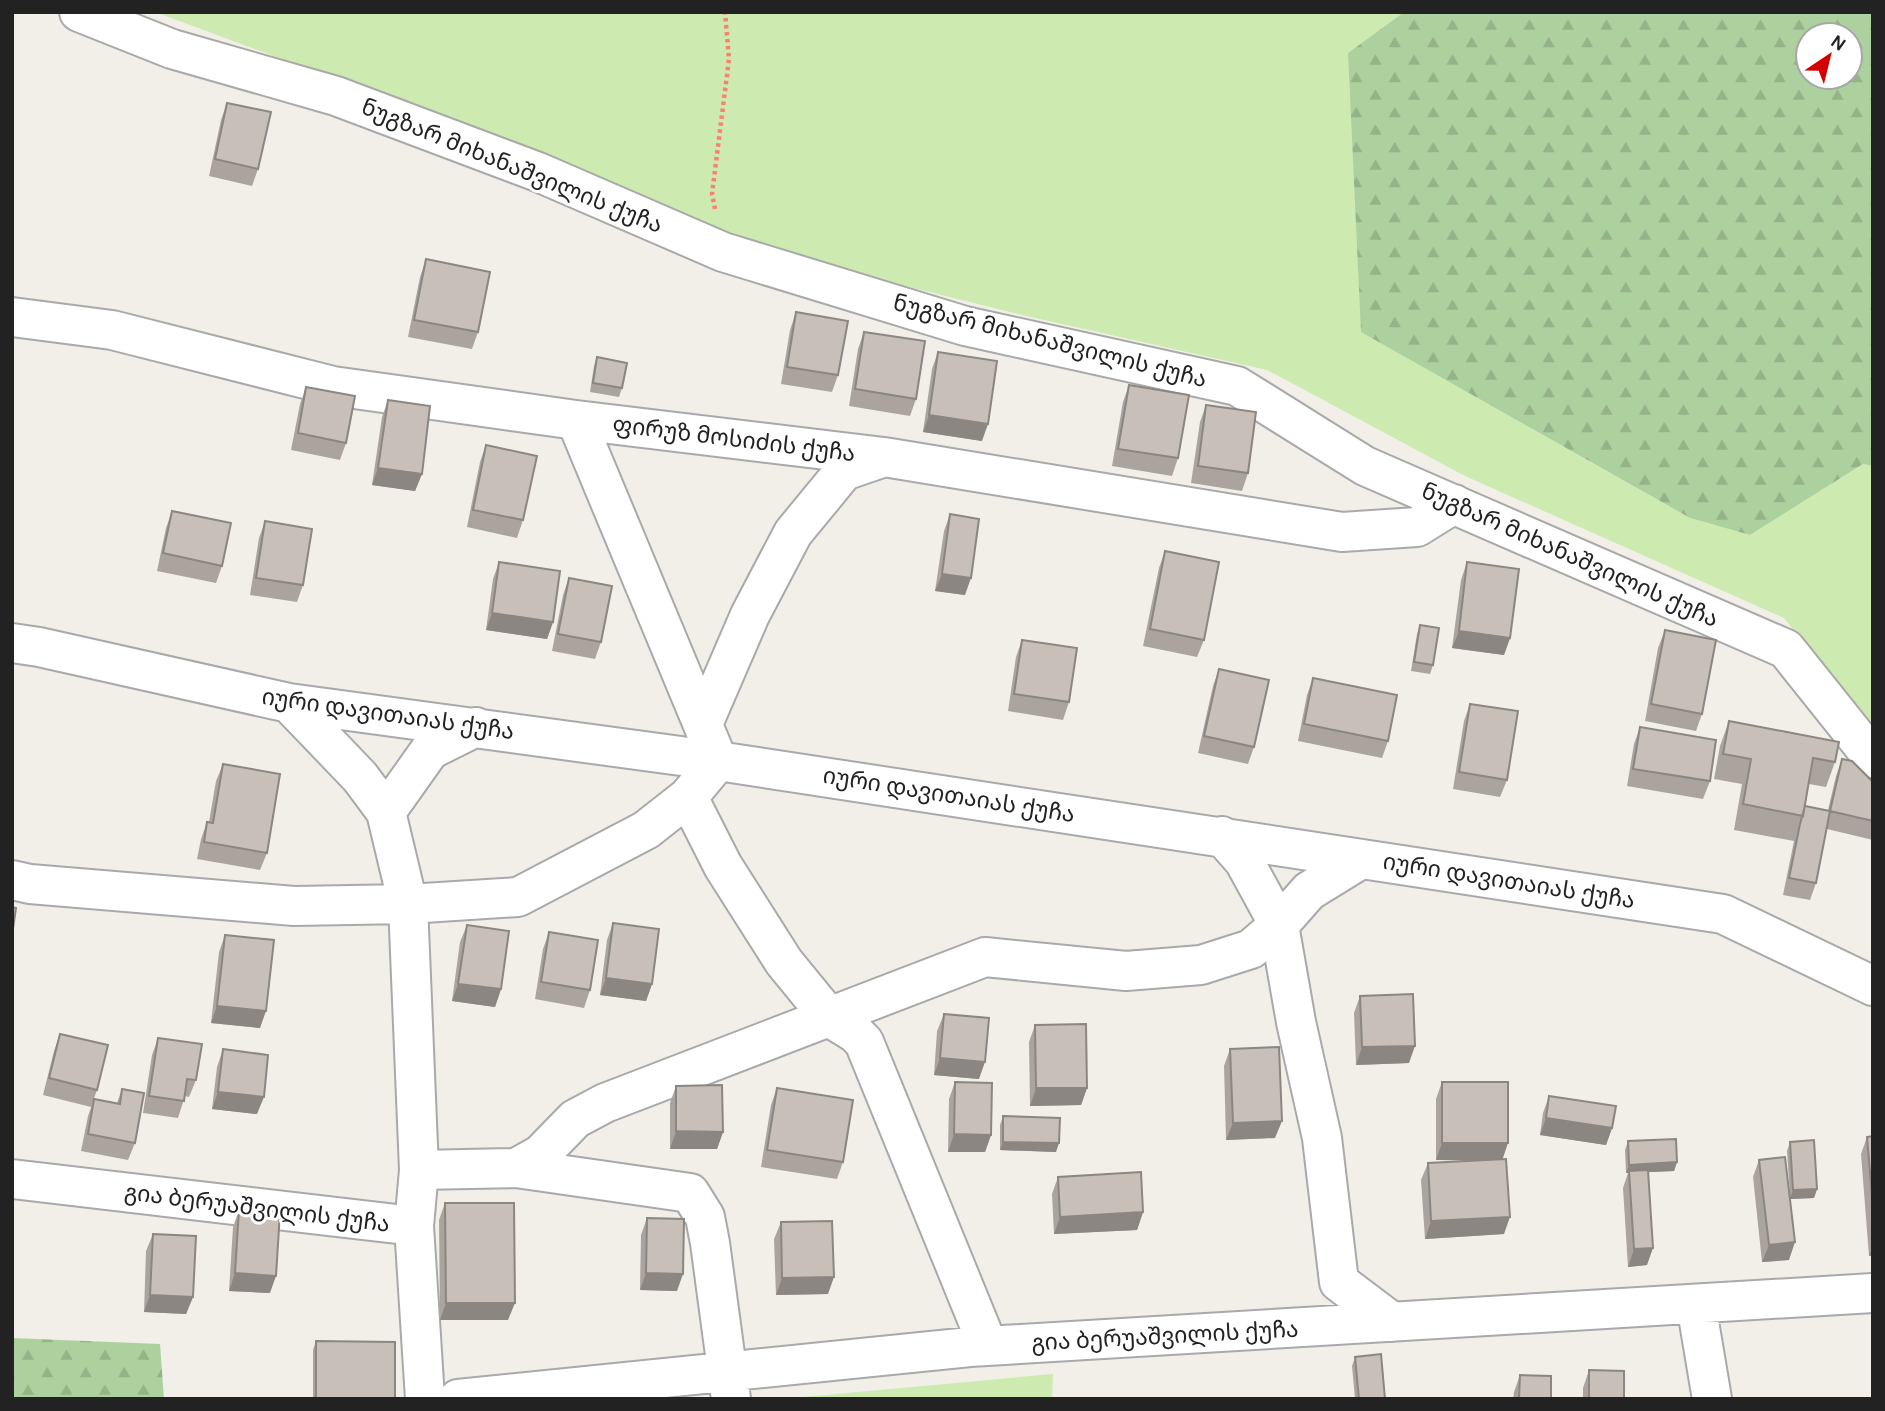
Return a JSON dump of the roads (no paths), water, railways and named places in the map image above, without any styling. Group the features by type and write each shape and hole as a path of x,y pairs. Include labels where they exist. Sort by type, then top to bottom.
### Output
{"street":[{"name":"ნუგზარ მიხანაშვილის ქუჩა","path":"79,12 172,49 337,96 538,172 723,252 965,326 1237,386 1365,466 1786,649 1873,758"},
{"name":"ფირუზ მოსიძის ქუჩა","path":"12,317 112,330 333,386 576,420 884,457 1342,532 1417,527 1454,504"},
{"path":"12,880 30,884 295,906 408,904 518,897 646,830 688,797 718,761 576,420"},
{"path":"703,724 750,615 793,533 844,471 884,457"},
{"name":"იური დავითაიას ქუჩა","path":"12,643 39,646 289,703 718,761 1723,914 1873,986"},
{"path":"289,703 360,777 386,812 408,904 419,1170 414,1226"},
{"path":"386,812 430,750 475,727"},
{"path":"688,797 723,866 784,962 829,1017 856,1033 864,1042 988,1346"},
{"path":"1222,836 1244,861 1279,925 1296,1021 1322,1138 1339,1282 1392,1322"},
{"path":"516,1168 541,1154 575,1119 605,1103 985,957 1126,971 1201,965 1251,950 1279,925 1309,891 1361,859"},
{"path":"419,1170 516,1168 690,1193 705,1217 708,1230 729,1385"},
{"name":"გია ბერუაშვილის ქუჩა","path":"12,1180 414,1226 425,1399"},
{"name":"გია ბერუაშვილის ქუჩა","path":"458,1399 729,1385 988,1346 1873,1293"},
{"path":"1696,1304 1712,1399"}]}
